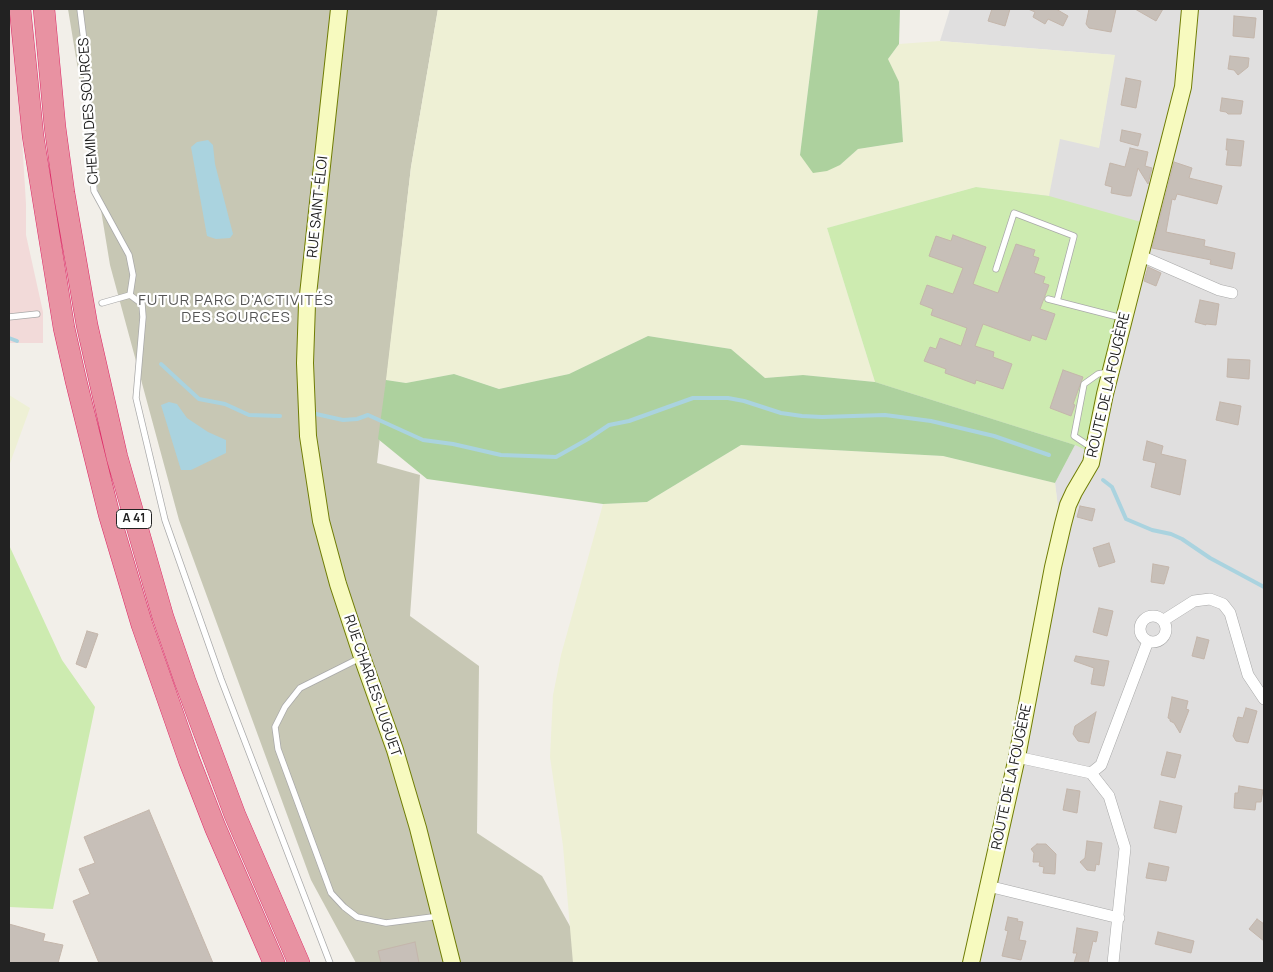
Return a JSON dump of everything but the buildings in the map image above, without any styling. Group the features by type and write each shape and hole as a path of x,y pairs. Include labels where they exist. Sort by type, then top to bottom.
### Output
{"highway":[{"name":"A 41","path":"20,9 33,136 64,328 94,457 147,642 218,835 274,963"},
{"name":"A 41","path":"44,9 55,127 64,193 87,325 118,457 163,617 188,690 235,815 299,963"},
{"path":"9,32 37,161"}],"street":[{"name":"RUE SAINT-ÉLOI","path":"306,406 307,304 339,9"},
{"name":"ROUTE DE LA FOUGÈRE","path":"971,963 1017,757 1053,566 1068,505 1091,463 1111,372 1183,87 1190,9"},
{"path":"1141,256 1219,290 1232,293"},
{"name":"RUE CHARLES-LUGUET","path":"306,406 308,436 322,521 338,584 395,750 418,828 452,963"},
{"path":"1164,620 1194,601 1210,599 1223,604 1230,613 1248,675 1264,699"},
{"path":"1156,615 1164,620 1166,628 1164,637 1156,642 1148,641 1141,635 1139,626 1147,616 1156,615"},
{"path":"1091,773 1101,765 1148,641"},
{"path":"1017,757 1091,773 1108,796 1124,848 1113,963"},
{"path":"988,886 1118,918"}],"lane":[{"name":"CHEMIN DES SOURCES","path":"80,9 85,49 94,191 129,255 133,275 130,295"},
{"path":"996,268 1014,213 1074,236 1057,301"},
{"path":"102,303 130,295 142,304 143,317 136,398 165,520 221,679 330,963"},
{"path":"1048,299 1124,319"},
{"path":"9,317 37,314"},
{"path":"1094,449 1074,436 1084,384 1098,374 1111,372"},
{"path":"362,657 300,688 285,707 275,726 278,749 331,893 344,907 357,917 386,923 440,916"}],"shaded area":[{"path":"9,9 14,9 26,204 26,235 43,312 43,343 9,343"},
{"path":"68,9 438,9 411,167 377,463 420,475 410,616 479,666 477,833 542,876 576,937 575,963 356,963 311,880 179,520 110,265"},
{"path":"438,9 818,9 800,155 840,165 858,149 903,142 899,83 888,59 899,44 940,41 1115,55 1099,148 1060,139 1049,196 976,187 827,228 875,382 803,375 765,378 731,349 648,336 569,374 499,389 454,374 406,383 386,380 411,167"},
{"path":"950,9 1264,9 1264,963 966,963 1059,515 1055,483 1075,445 875,382 1060,138 1099,147 1114,55 940,41"},
{"path":"9,395 30,408 9,466"},
{"path":"741,445 943,456 1055,483 1059,515 966,963 573,963 563,846 550,757 553,695 561,655 603,504 647,502"}],"green space":[{"path":"818,9 900,9 899,44 888,59 899,82 903,142 858,149 840,165 827,171 813,173 800,155"},
{"path":"976,187 1049,196 1141,222 1086,450 875,382 827,228"},
{"path":"648,336 731,349 765,378 803,375 875,382 1075,445 1055,483 943,456 741,445 647,502 603,504 427,479 378,439 386,380 406,383 454,374 499,389 569,374"},
{"path":"9,545 62,660 95,707 53,909 9,907"}],"water":[{"path":"208,140 213,145 215,164 233,234 230,238 216,239 207,236 191,147 197,142"},
{"path":"169,402 177,404 187,418 208,432 226,440 226,453 191,470 181,470 161,405"}],"waterway":[{"path":"9,338 17,341"},
{"path":"161,364 199,399 225,404 249,415 280,416"},
{"path":"316,414 343,420 357,419 368,415 423,440 453,444 501,455 556,457 609,425 629,421 693,398 728,398 781,413 802,416 885,415 931,421 994,436 1049,455"},
{"path":"1103,480 1112,487 1126,519 1152,530 1171,534 1182,539 1210,558 1264,587"}],"district":[{"name":"FUTUR PARC D’ACTIVITÉS DES SOURCES","path":"236,310"}]}
